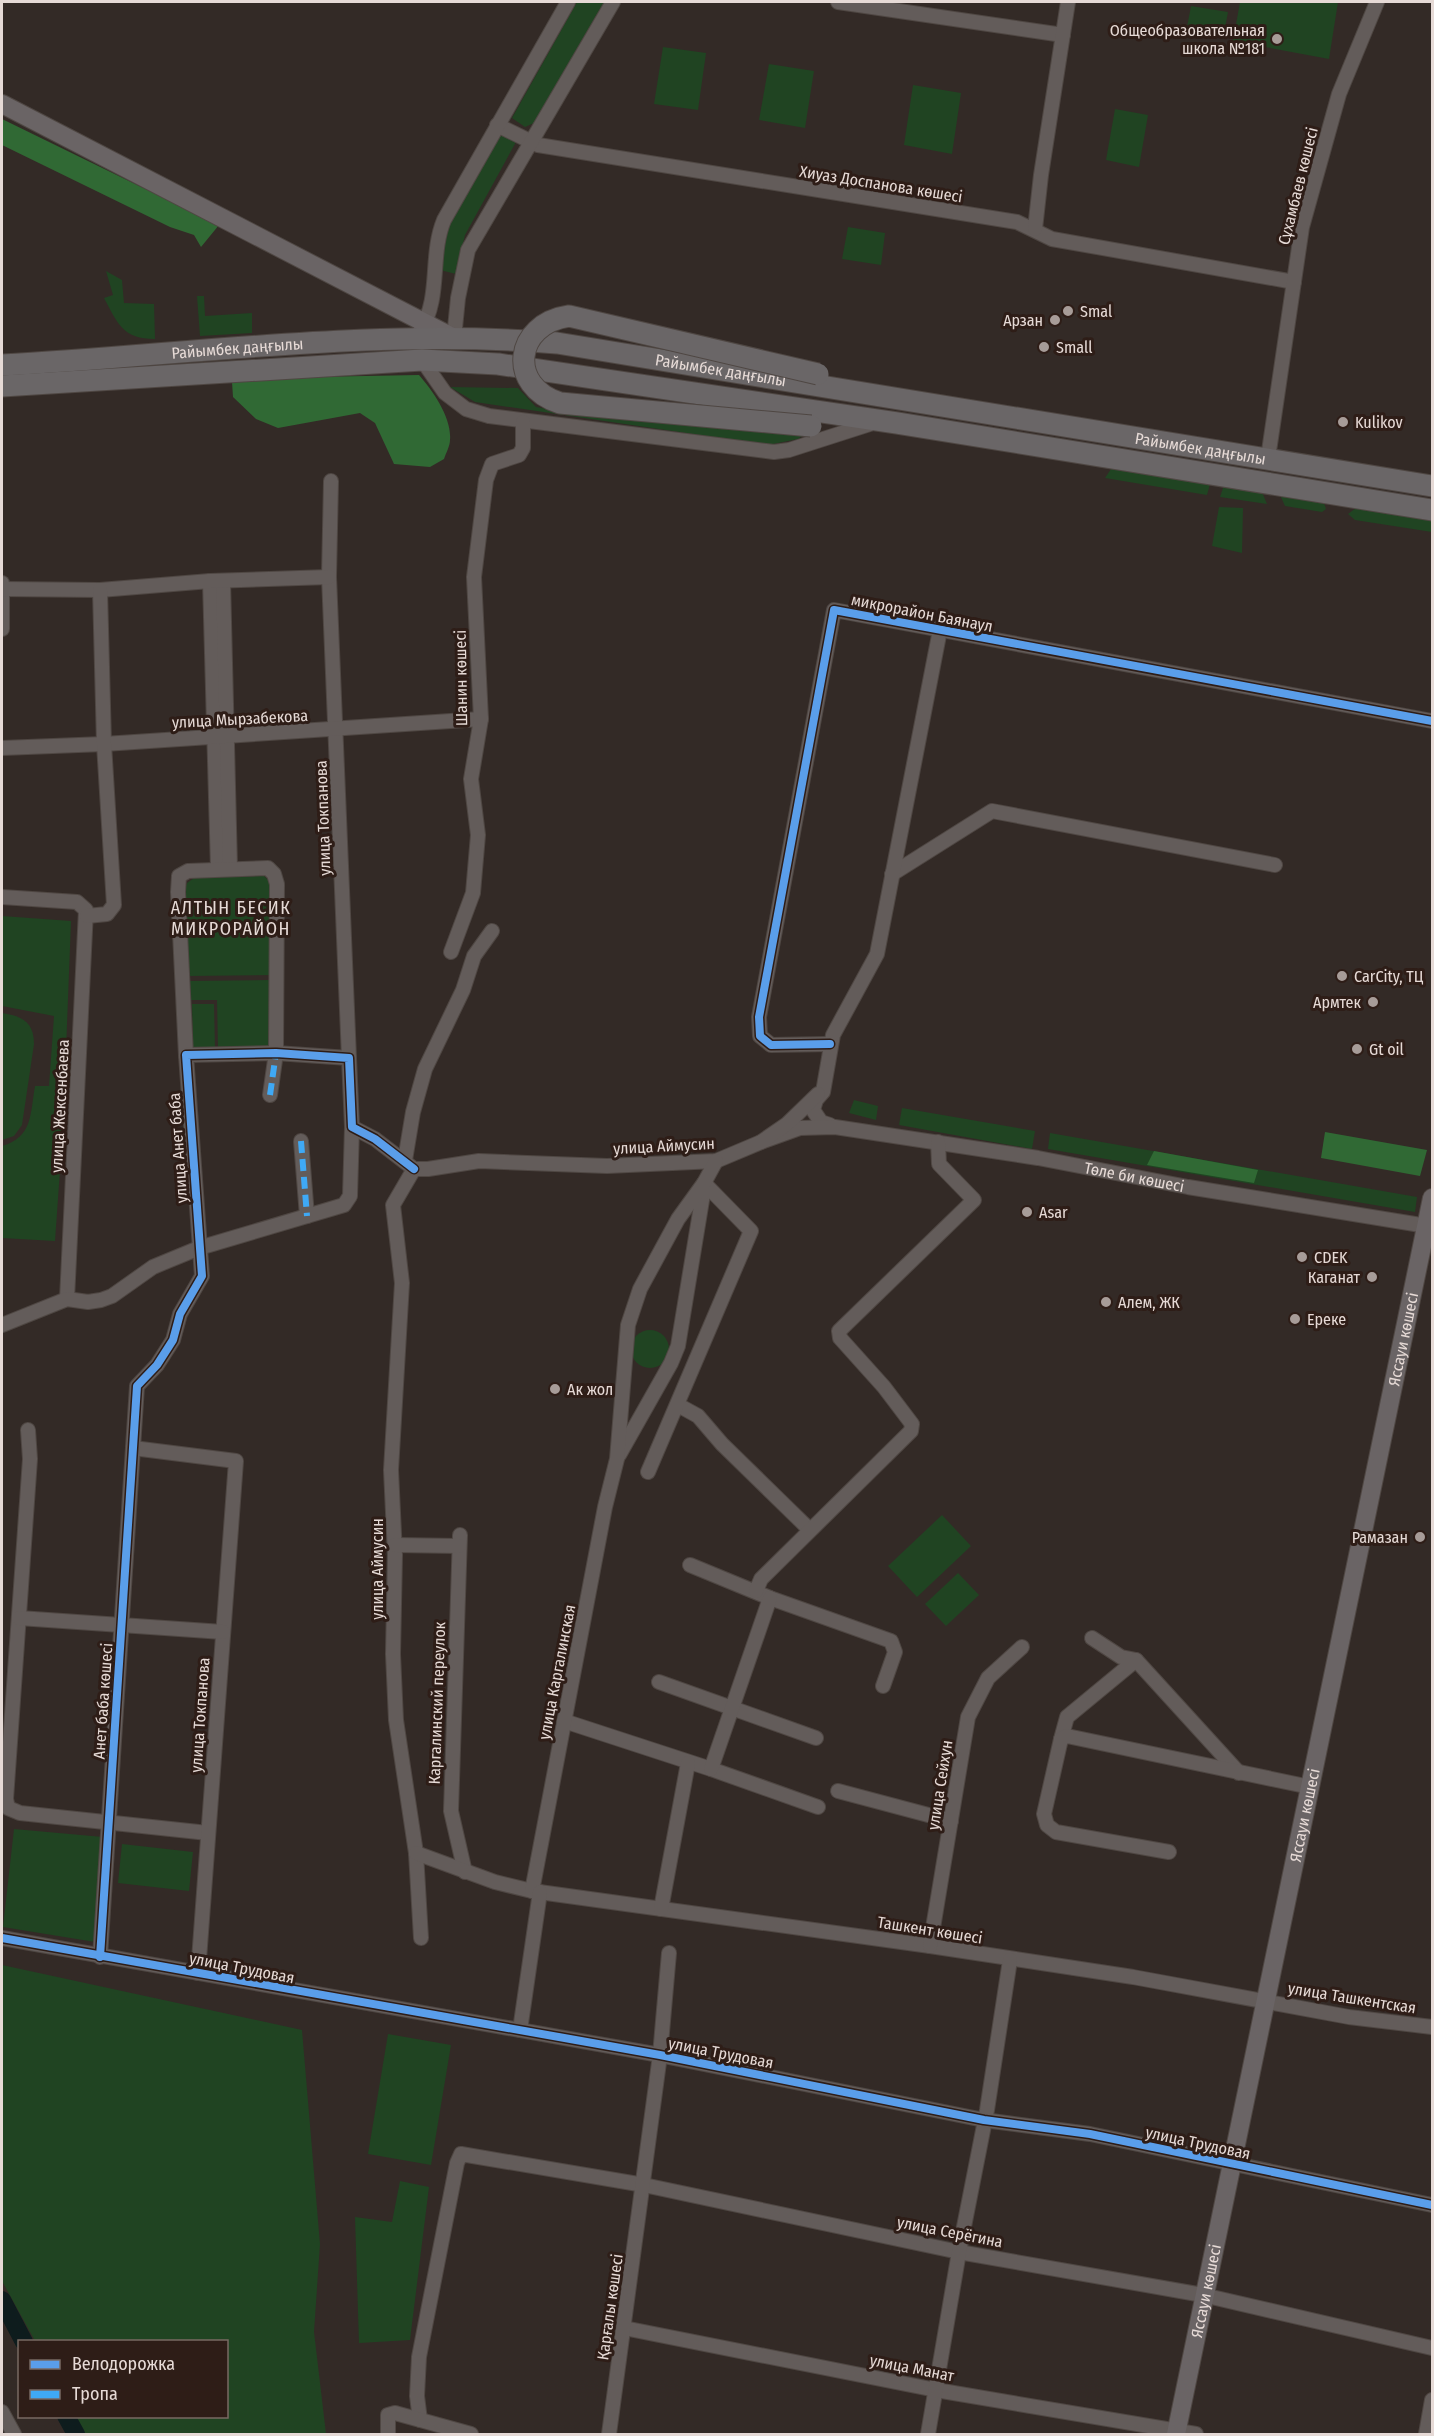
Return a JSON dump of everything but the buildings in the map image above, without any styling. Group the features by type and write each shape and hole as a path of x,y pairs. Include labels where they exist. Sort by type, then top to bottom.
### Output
{"highway":[{"path":"897,423 811,426 560,403 540,394 531,384 524,367 524,352 531,336 540,326 557,318 569,316 818,374 902,400"},
{"name":"Райымбек даңғылы","path":"2,364 420,330 454,338 569,345 1432,486"},
{"name":"Райымбек даңғылы","path":"2,386 423,360 547,369 1432,510"}],"main road":[{"path":"2,104 420,330"},
{"name":"Яссауи көшесі","path":"1176,2433 1203,2295 1430,1227 1432,1198"}],"street":[{"path":"420,330 435,293 438,234 497,125 568,2"},
{"path":"454,338 458,298 468,250 613,2"},
{"path":"838,2 1063,35"},
{"path":"1035,229 1068,2"},
{"name":"Сұхамбаев көшесі","path":"1268,458 1302,227 1339,94 1377,2"},
{"name":"Хиуаз Доспанова көшесі","path":"497,125 532,143 1017,222 1052,239 1294,282"},
{"path":"435,293 458,298"},
{"path":"423,360 445,393 466,409 523,422 774,452 789,450 870,424"},
{"name":"Шанин көшесі","path":"451,952 472,893 478,835 471,779 481,719 474,577 486,480 492,464 519,456 523,422"},
{"name":"улица Токпанова","path":"307,1216 344,1205 348,1201 352,1127 345,1058 336,729 329,578 331,481"},
{"path":"2,589 100,590 217,581 329,578"},
{"path":"217,581 224,869"},
{"path":"2,583 2,629"},
{"path":"2,897 77,902 85,907 87,916 105,915 114,905 104,744 100,590"},
{"name":"микрорайон Баянаул","path":"830,1044 771,1045 760,1036 759,1017 834,610 1432,721"},
{"path":"835,1127 820,1122 813,1110 822,1092 830,1044 877,954 940,630"},
{"name":"улица Мырзабекова","path":"2,748 104,744 481,719"},
{"path":"892,874 992,811 1275,865"},
{"name":"улица Анет баба","path":"133,1448 137,1386 157,1365 173,1340 180,1314 202,1276 178,884 179,876 185,872 264,867 272,871 277,880 276,1053 270,1095"},
{"name":"улица Жексенбаева","path":"67,1299 87,916"},
{"path":"352,1127 409,1164 413,1112 425,1069 463,990 474,956 492,931"},
{"path":"190,1055 276,1053 345,1058"},
{"name":"улица Аймусин","path":"421,1938 416,1853 396,1720 393,1654 395,1545 391,1470 402,1283 393,1205 409,1164 428,1169 479,1161 607,1166 716,1161 761,1142 787,1124 814,1096 822,1092"},
{"name":"Төле би көшесі","path":"761,1142 800,1128 835,1127 938,1142 1430,1227"},
{"path":"2,1325 67,1299 88,1302 112,1296 153,1267 199,1248 307,1216 301,1141"},
{"path":"756,1591 761,1579 911,1431 912,1424 840,1338 839,1331 974,1200 939,1164 938,1142"},
{"path":"617,1459 628,1325 640,1289 678,1219 704,1183 716,1161"},
{"path":"648,1472 751,1232 704,1183"},
{"path":"617,1459 671,1363 678,1346 704,1183"},
{"path":"678,1405 698,1416 722,1444 810,1530"},
{"path":"28,1430 30,1459 6,1799 8,1808 15,1813 208,1833"},
{"name":"улица Токпанова","path":"133,1448 236,1461 198,1973"},
{"name":"Анет баба көшесі","path":"100,1956 133,1448"},
{"name":"улица Каргалинская","path":"520,2030 536,1892 564,1721 605,1507 617,1459"},
{"name":"Каргалинский переулок","path":"395,1545 460,1540 451,1811 465,1872"},
{"path":"690,1565 770,1598 891,1641 895,1652 883,1686"},
{"path":"711,1768 770,1598"},
{"path":"19,1618 122,1627 223,1632"},
{"path":"1092,1638 1121,1657 1136,1660 1239,1773"},
{"name":"улица Сейхун","path":"930,1946 964,1732 973,1704 988,1678 1022,1647"},
{"path":"1136,1660 1067,1717 1044,1814 1047,1825 1056,1832 1169,1852"},
{"path":"659,1682 816,1738"},
{"path":"564,1721 688,1763 711,1768 818,1807"},
{"path":"1061,1739 1067,1736 1310,1787"},
{"path":"661,1909 688,1763"},
{"path":"837,1791 951,1821"},
{"path":"416,1853 465,1872 536,1892"},
{"name":"Ташкент көшесі","path":"536,1892 587,1897 930,1946 1266,2001"},
{"name":"улица Трудовая","path":"2,1938 322,1997 660,2055 984,2120 1090,2134 1432,2205"},
{"path":"644,2185 660,2055 669,1953"},
{"path":"928,2434 1010,1960"},
{"name":"улица Ташкентская","path":"1266,2001 1349,2017 1432,2027"},
{"name":"улица Серёгина","path":"420,2420 419,2357 457,2163 461,2154 644,2185 959,2252 1203,2295 1432,2348"},
{"name":"Қарғалы көшесі","path":"609,2434 644,2185"},
{"name":"улица Манат","path":"624,2328 936,2390 1176,2433 1196,2434"},
{"path":"1425,2434 1432,2400"},
{"path":"2,2412 14,2434"},
{"path":"388,2434 388,2415 395,2413 471,2434"}],"green space":[{"path":"577,2 604,2 534,123 525,127 512,118"},
{"path":"1240,2 1338,2 1329,59 1233,41"},
{"path":"1191,6 1228,12 1224,33 1187,27"},
{"path":"663,47 706,53 698,110 654,104"},
{"path":"769,64 814,71 805,128 759,120"},
{"path":"913,85 961,93 952,154 904,145"},
{"path":"1115,109 1148,115 1139,167 1106,160"},
{"path":"2,119 219,225 201,247 194,235 170,227 2,145"},
{"path":"498,133 516,142 465,235 456,274 440,270 443,232"},
{"path":"848,227 885,233 881,265 842,259"},
{"path":"106,271 122,280 124,303 154,304 155,339 128,333 118,322 104,298 113,295"},
{"path":"197,296 204,296 205,316 252,313 252,333 200,336"},
{"path":"419,375 445,414 450,432 449,445 444,459 430,467 394,464 375,423 360,413 278,428 256,419 233,397 232,382 311,377"},
{"path":"450,387 518,388 536,407 570,413 809,431 798,439 768,445 475,402"},
{"path":"1111,469 1210,484 1207,495 1105,478"},
{"path":"1224,485 1262,492 1267,504 1220,497"},
{"path":"1280,495 1324,503 1326,509 1322,512 1285,506"},
{"path":"1219,507 1243,508 1242,553 1212,546"},
{"path":"1356,508 1432,521 1432,532 1355,520 1348,514"},
{"path":"264,876 276,888 275,975 187,976 184,894 187,883 194,878"},
{"path":"2,916 71,921 63,1128 55,1241 2,1238 2,1146 20,1137 25,1130 31,1115 35,1086 49,1086 54,1016 2,1006"},
{"path":"270,980 270,1045 268,1048 218,1048 217,1000 191,1000 190,981"},
{"path":"192,1004 214,1004 215,1048 193,1048"},
{"path":"2,1013 26,1021 32,1030 34,1044 22,1125 14,1136 2,1140"},
{"path":"854,1100 878,1106 876,1120 849,1113"},
{"path":"902,1108 1035,1131 1032,1149 899,1125"},
{"path":"1325,1132 1427,1150 1420,1176 1321,1158"},
{"path":"1050,1133 1417,1197 1415,1212 1048,1149"},
{"path":"1154,1151 1258,1170 1254,1183 1147,1165"},
{"path":"650,1330 664,1335 669,1349 664,1363 650,1368 636,1363 631,1349 636,1335"},
{"path":"942,1515 971,1546 917,1597 888,1566"},
{"path":"958,1573 979,1595 946,1626 925,1604"},
{"path":"14,1829 103,1837 95,1942 3,1927"},
{"path":"122,1844 193,1852 189,1891 118,1883"},
{"path":"2,1965 302,2030 320,2244 314,2332 326,2434 82,2434 74,2418 228,2418 228,2340 34,2340 2,2281"},
{"path":"388,2034 451,2045 431,2165 368,2154"},
{"path":"400,2181 429,2187 410,2340 359,2343 355,2217 392,2222"}],"waterway":[{"path":"2,2300 23,2340"},
{"path":"67,2418 76,2434"}],"marked path":[{"path":"270,1095 276,1053"},
{"path":"301,1141 307,1216"}],"cycle path":[{"path":"830,1044 771,1045 760,1036 759,1017 834,610 1432,721"},
{"path":"100,1957 137,1386 157,1365 173,1340 180,1314 202,1276 186,1055 276,1053 349,1058 352,1127 375,1139 414,1169"},
{"path":"2,1938 660,2055 984,2120 1090,2134 1432,2205"}],"place":[{"name":"Общеобразовательная школа №181","path":"1277,39"},
{"name":"Smal","path":"1068,311"},
{"name":"Арзан","path":"1055,320"},
{"name":"Small","path":"1044,347"},
{"name":"Kulikov","path":"1343,422"},
{"name":"CarCity, ТЦ","path":"1342,976"},
{"name":"Армтек","path":"1373,1002"},
{"name":"Gt oil","path":"1357,1049"},
{"name":"Asar","path":"1027,1212"},
{"name":"CDEK","path":"1302,1257"},
{"name":"Каганат","path":"1372,1277"},
{"name":"Алем, ЖК","path":"1106,1302"},
{"name":"Ереке","path":"1295,1319"},
{"name":"Ак жол","path":"555,1389"},
{"name":"Рамазан","path":"1420,1537"}],"district":[{"name":"АЛТЫН БЕСИК МИКРОРАЙОН","path":"231,918"}]}
